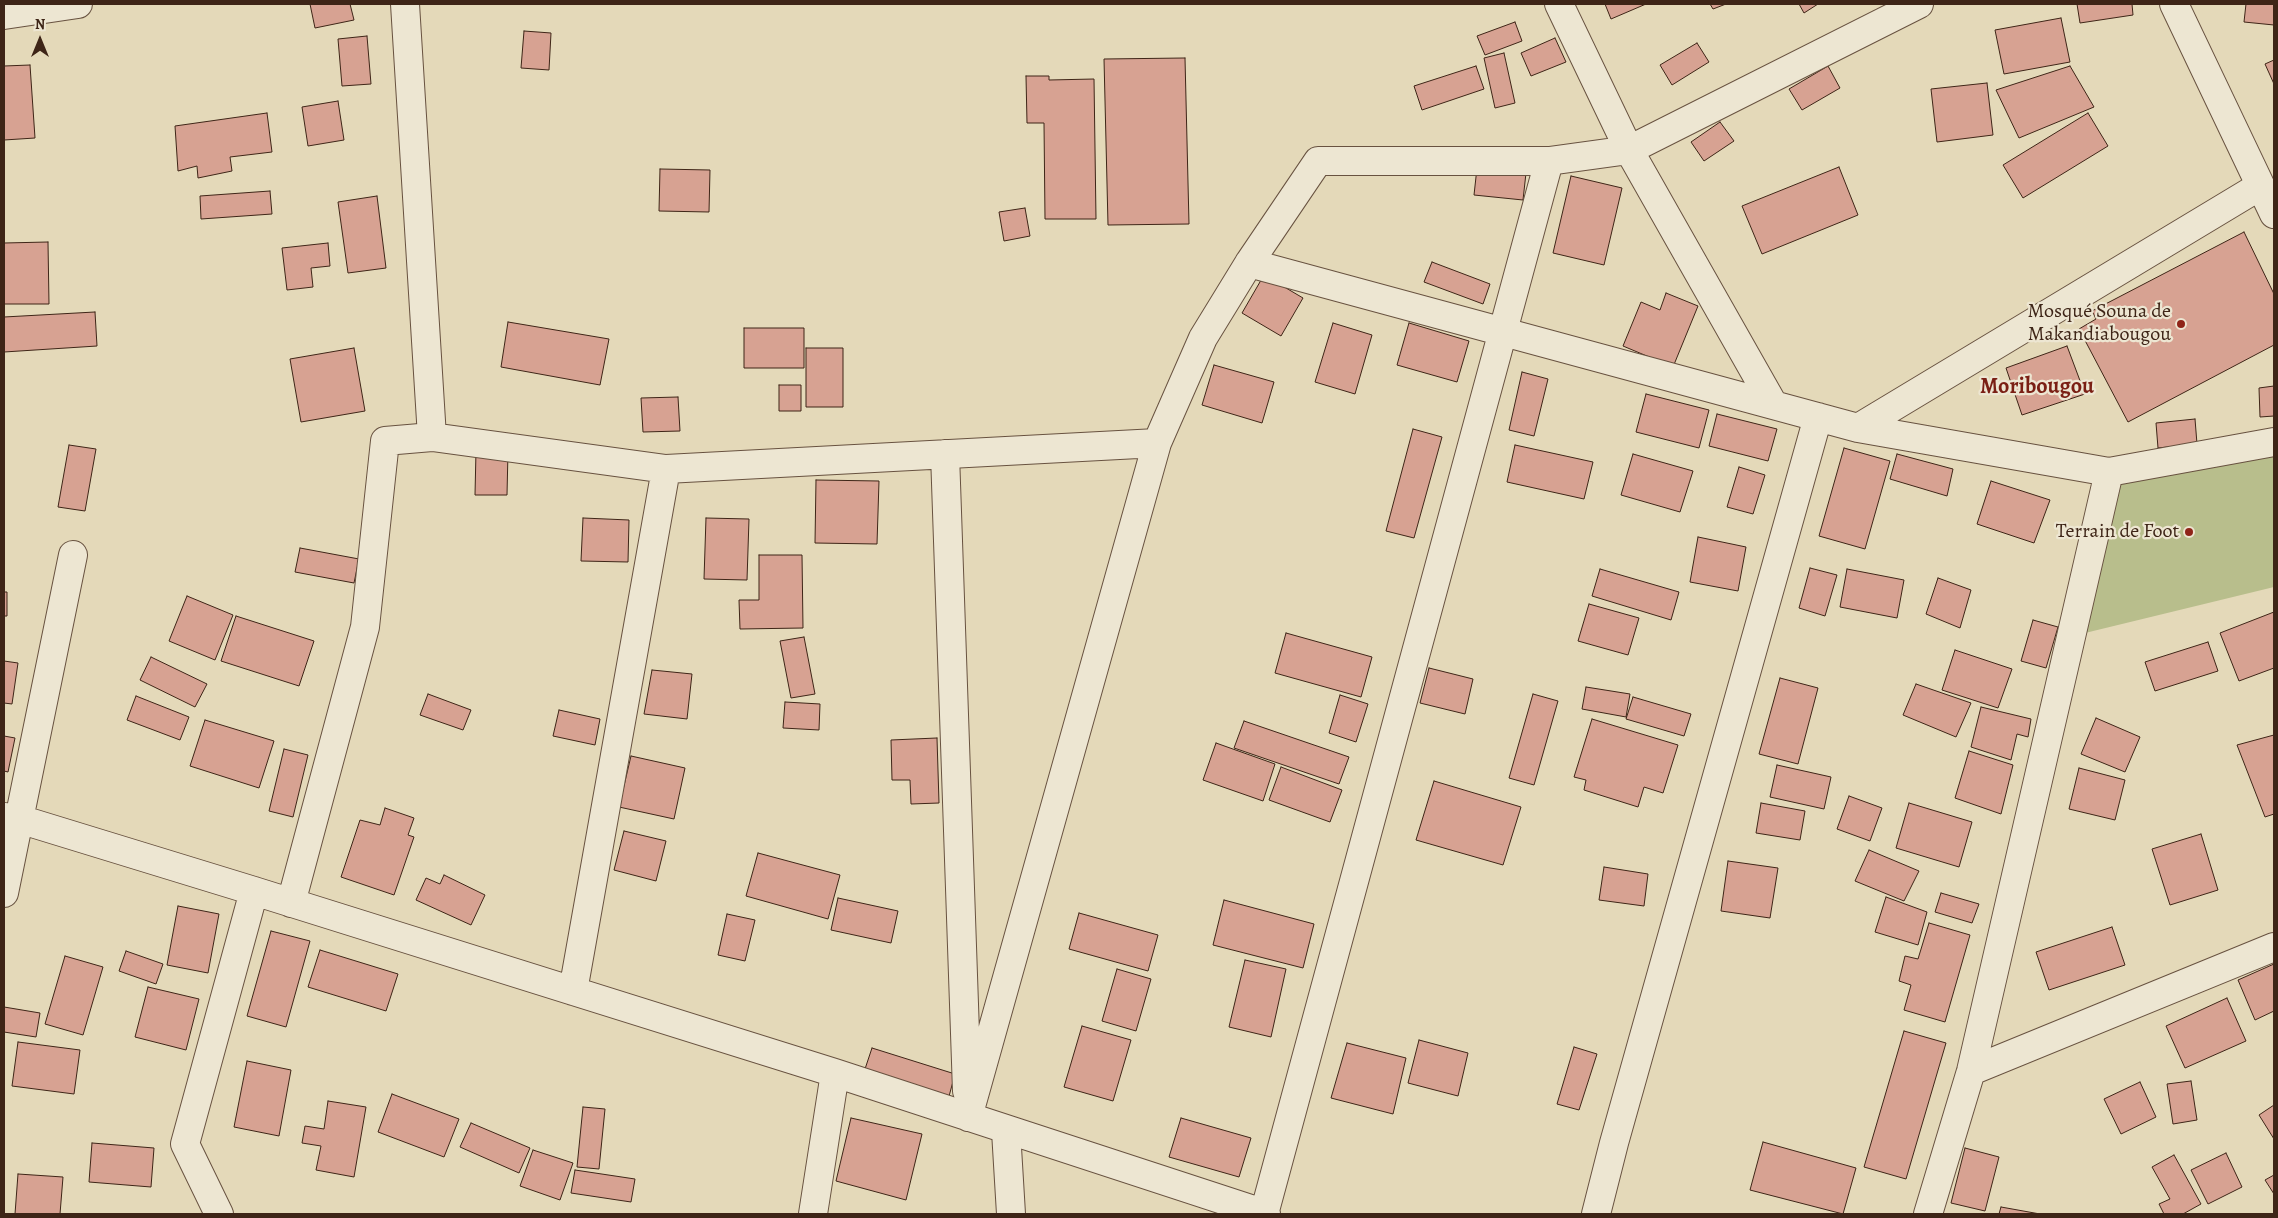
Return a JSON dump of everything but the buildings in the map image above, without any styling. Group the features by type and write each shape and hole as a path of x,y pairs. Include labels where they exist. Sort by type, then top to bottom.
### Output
{"street":[{"path":"4,15 78,4"},
{"path":"405,4 432,437"},
{"path":"1559,4 1629,150 1773,404"},
{"path":"968,1117 1157,443 1203,338 1318,160 1549,160 1629,150 1919,4"},
{"path":"2174,4 2274,214"},
{"path":"11,818 254,891 835,1073 1006,1131 1265,1214 1549,160"},
{"path":"1858,428 2260,186"},
{"path":"1250,263 1858,428 2108,472 2274,442"},
{"path":"1596,1214 1614,1143 1818,416"},
{"path":"291,903 364,627 385,441 432,437 666,470 1157,443"},
{"path":"946,454 968,1117"},
{"path":"573,991 666,470"},
{"path":"1928,1214 1971,1071 2108,472"},
{"path":"4,893 11,818 73,555"},
{"path":"220,1214 185,1144 254,891"},
{"path":"1971,1071 2274,947"},
{"path":"813,1214 835,1073"},
{"path":"1006,1131 1011,1214"}],"green space":[{"name":"Terrain de Foot","path":"2274,450 2274,587 2085,633 2113,478"}],"place":[{"name":"Mosqué Souna de Makandiabougou","path":"2181,324"},
{"name":"Terrain de Foot","path":"2189,532"}],"district":[{"name":"Moribougou","path":"2037,388"}]}
